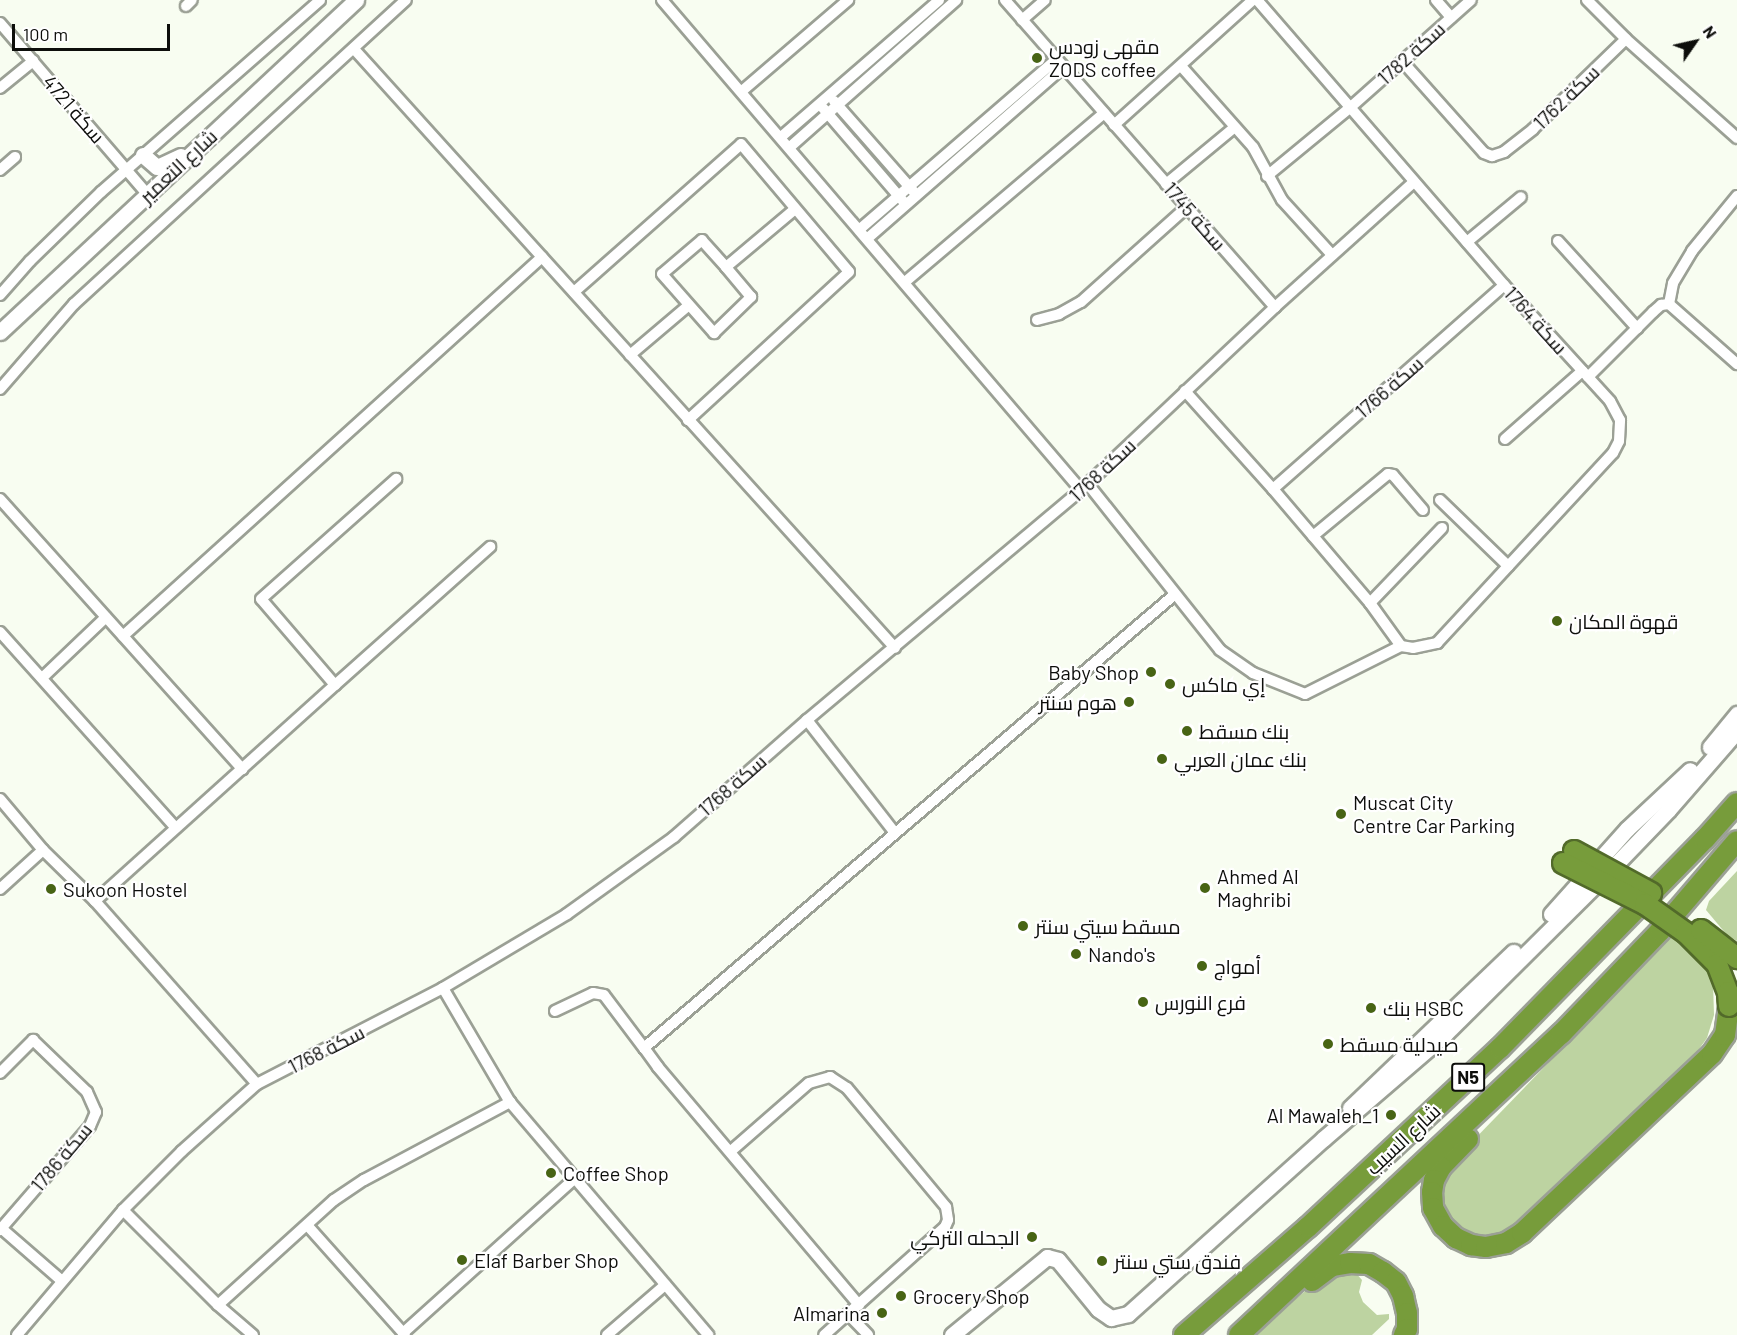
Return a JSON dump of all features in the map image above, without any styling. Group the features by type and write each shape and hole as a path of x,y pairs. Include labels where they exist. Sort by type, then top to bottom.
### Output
{"highway":[{"name":"شارع السيب","path":"1184,1335 1308,1227 1500,1048 1705,839 1737,803"},
{"name":"شارع السيب","path":"1239,1335 1561,1034 1660,931 1737,841"},
{"path":"1561,1034 1521,1084 1453,1154 1438,1174 1432,1192 1433,1208 1443,1226 1456,1238 1471,1245 1486,1247 1506,1243 1522,1233 1712,1054 1725,1035 1729,1006 1728,992 1717,964 1686,933 1645,904 1568,857 1653,894 1737,958"},
{"path":"1255,1320 1270,1313 1332,1266 1350,1263 1369,1264 1395,1282 1403,1296 1407,1313 1407,1329 1404,1335"}],"street":[{"path":"0,295 30,261 143,155 320,0"},
{"name":"شارع التعمير","path":"0,332 356,0"},
{"path":"0,389 74,304 406,0"},
{"path":"662,0 1228,656 1253,673 1305,694 1401,646 1370,603 1274,489 1185,392"},
{"path":"742,91 848,0"},
{"path":"781,136 939,0"},
{"path":"790,147 956,0"},
{"name":"سكة 1745","path":"1005,0 1275,307"},
{"path":"1022,20 1045,0"},
{"path":"1114,125 1255,0"},
{"name":"سكة 1764","path":"1255,0 1352,106 1414,182 1616,409 1620,420 1619,441 1613,453 1437,643 1423,647 1401,646"},
{"path":"1436,0 1452,17"},
{"name":"سكة 1782","path":"1267,176 1352,106 1471,0"},
{"path":"1587,0 1626,39 1737,138"},
{"name":"سكة 4721","path":"0,22 148,195"},
{"name":"سكة 1762","path":"1402,61 1484,153 1492,156 1504,152 1533,129 1626,39"},
{"path":"354,49 895,648"},
{"path":"0,87 33,61"},
{"path":"864,234 1060,63"},
{"path":"1181,66 1253,147 1282,200 1332,255"},
{"path":"830,95 913,191"},
{"path":"819,104 903,200"},
{"path":"905,282 1104,113"},
{"path":"1166,184 1235,127"},
{"path":"574,292 741,144 849,272 688,420"},
{"path":"143,155 157,167 193,153"},
{"path":"0,170 15,157"},
{"name":"سكة 1768","path":"17,1335 123,1210 182,1151 257,1084 443,988 567,914 674,837 807,720 1084,487 1275,307 1414,182"},
{"path":"1669,304 1673,283 1687,259 1737,196"},
{"path":"1467,242 1521,197"},
{"path":"1037,320 1059,314 1081,302 1186,207"},
{"path":"726,267 795,208"},
{"path":"702,240 726,267 752,297 714,333 662,274 702,240"},
{"path":"1558,241 1637,328"},
{"path":"123,636 542,257"},
{"name":"سكة 1766","path":"1274,489 1504,285"},
{"path":"1505,439 1585,374 1662,306 1669,304"},
{"path":"1669,304 1737,364"},
{"path":"630,355 689,305"},
{"path":"1313,536 1388,474 1393,475 1423,510"},
{"path":"334,686 261,599 396,479"},
{"path":"0,499 242,769"},
{"path":"1440,500 1508,566"},
{"path":"1370,603 1442,528"},
{"path":"95,901 490,547"},
{"path":"644,1048 1174,595"},
{"path":"42,678 106,617"},
{"path":"0,632 176,828"},
{"path":"1323,1139 1359,1097 1445,1019 1561,905 1627,829 1684,777 1737,714"},
{"path":"807,720 895,833"},
{"path":"952,1335 1047,1257 1058,1260 1098,1309 1110,1317 1128,1314 1323,1139 1445,1034 1617,863 1668,810 1737,731"},
{"path":"0,799 43,850 95,901 257,1084"},
{"path":"0,889 43,850"},
{"path":"443,988 510,1102 708,1335"},
{"path":"555,1011 593,993 604,995 658,1067 859,1305"},
{"name":"سكة 1786","path":"0,1073 33,1040 87,1092 96,1112 90,1126 1,1229 62,1281"},
{"path":"730,1151 809,1083 830,1077 847,1088 941,1201 948,1213 945,1227 824,1335"},
{"path":"218,1305 334,1200 364,1180 510,1102"},
{"path":"307,1225 404,1334 574,1179"},
{"path":"123,1210 218,1305 253,1335"},
{"path":"607,1335 665,1285"},
{"path":"848,1314 868,1335"}],"green space":[{"path":"1737,871 1737,941 1727,935 1706,910 1709,901"},
{"path":"1675,932 1702,961 1713,981 1714,1015 1707,1038 1697,1052 1514,1224 1496,1236 1479,1240 1463,1236 1442,1215 1439,1187 1465,1149"},
{"path":"1355,1272 1362,1280 1359,1292 1363,1302 1377,1315 1389,1314 1389,1319 1372,1335 1249,1335 1308,1289 1332,1276"}],"place":[{"name":"مقهى زودس ZODS coffee","path":"1037,58"},
{"name":"قهوة المكان","path":"1557,621"},
{"name":"Baby Shop","path":"1151,672"},
{"name":"إي ماكس","path":"1170,684"},
{"name":"هوم سنتر","path":"1129,702"},
{"name":"بنك مسقط","path":"1187,731"},
{"name":"بنك عمان العربي","path":"1162,759"},
{"name":"Muscat City Centre Car Parking","path":"1341,814"},
{"name":"Ahmed Al Maghribi","path":"1205,888"},
{"name":"Sukoon Hostel","path":"51,889"},
{"name":"مسقط سيتي سنتر","path":"1023,926"},
{"name":"Nando's","path":"1076,954"},
{"name":"أمواج","path":"1202,966"},
{"name":"فرع النورس","path":"1143,1002"},
{"name":"بنك HSBC","path":"1371,1008"},
{"name":"صيدلية مسقط","path":"1328,1044"},
{"name":"Al Mawaleh_1","path":"1391,1115"},
{"name":"Coffee Shop","path":"551,1173"},
{"name":"الجحله التركي","path":"1032,1237"},
{"name":"Elaf Barber Shop","path":"462,1260"},
{"name":"فندق ستي سنتر","path":"1102,1261"},
{"name":"Grocery Shop","path":"901,1296"},
{"name":"Almarina","path":"882,1313"}]}
